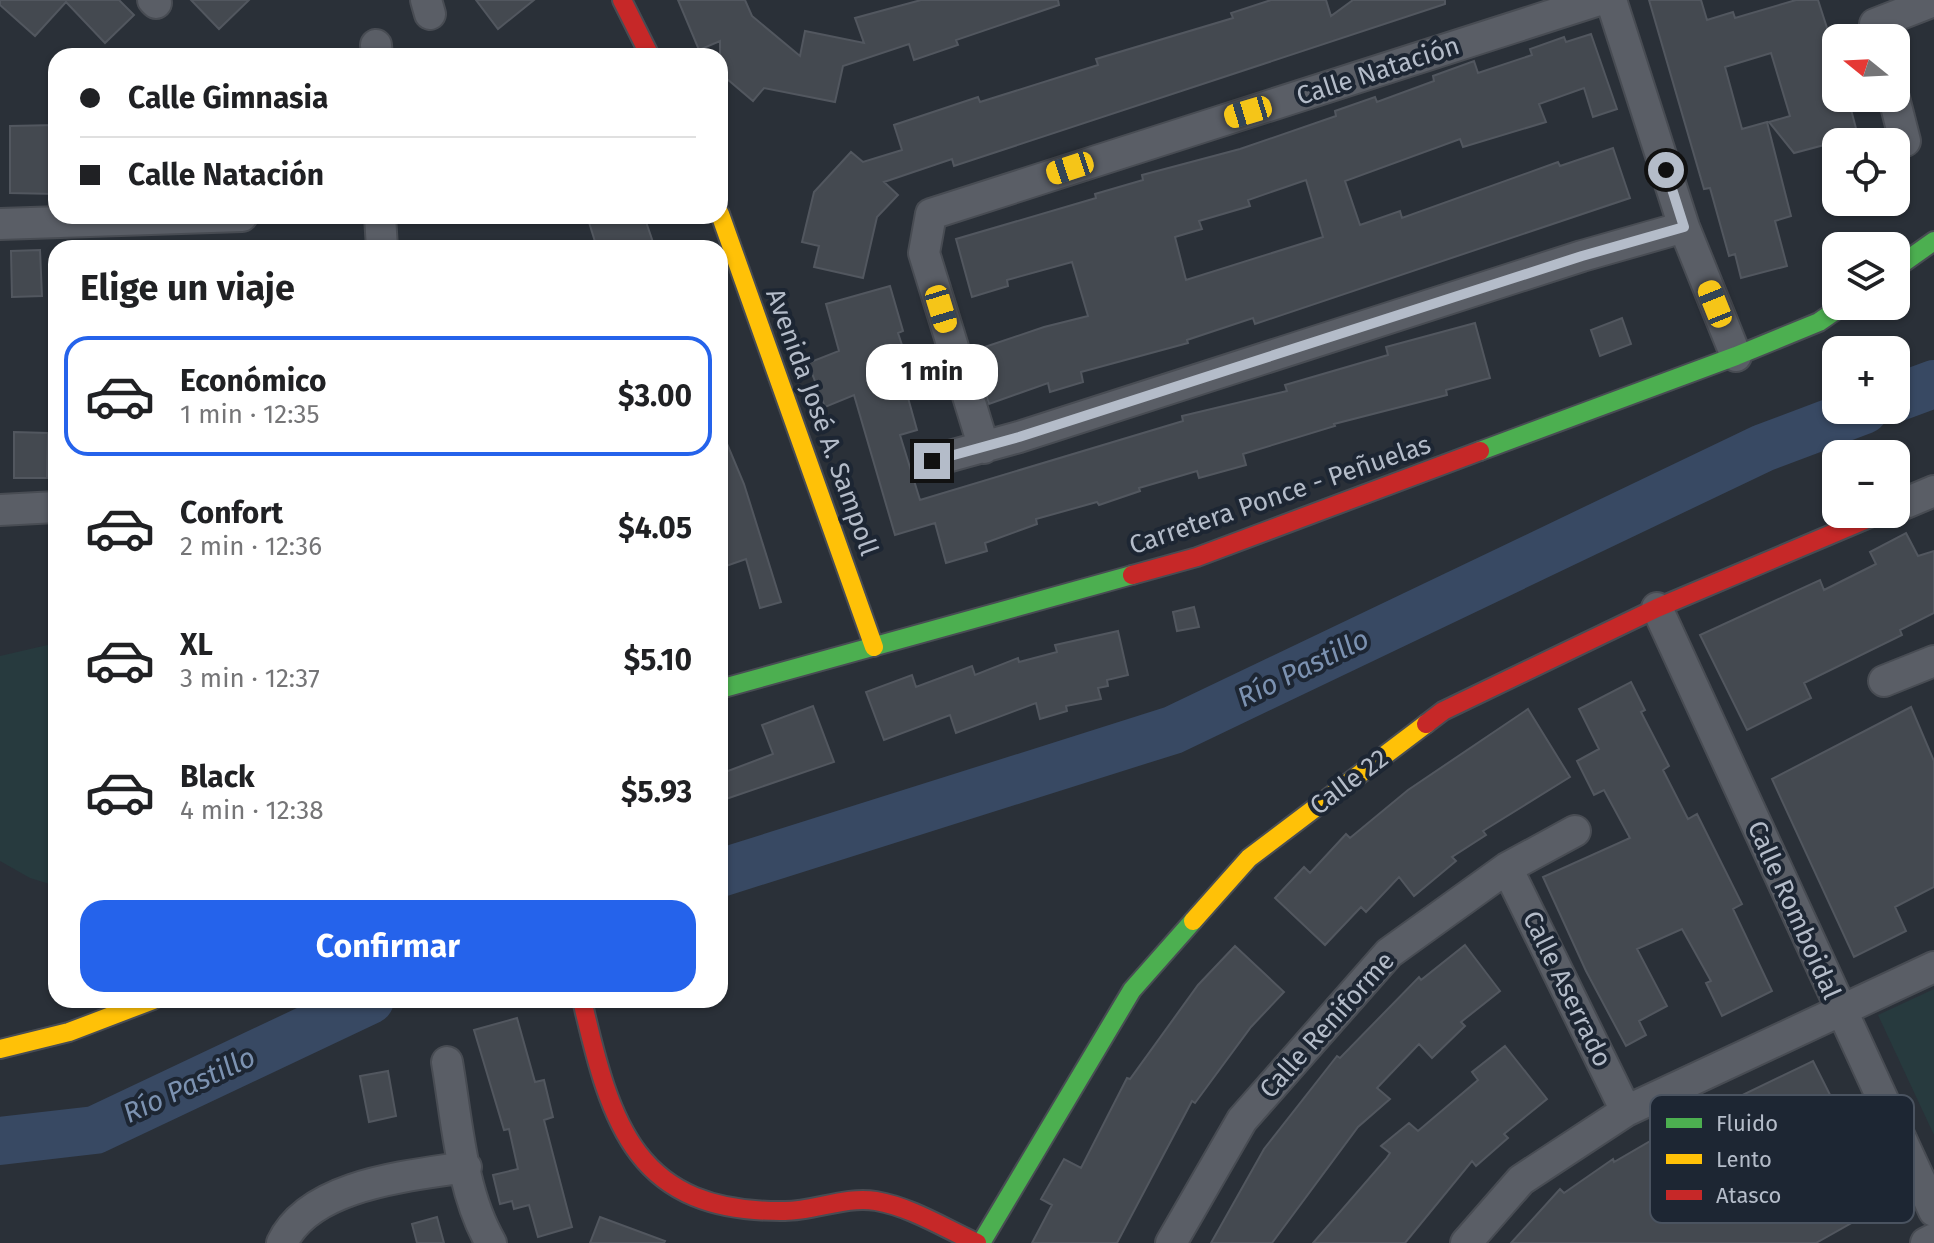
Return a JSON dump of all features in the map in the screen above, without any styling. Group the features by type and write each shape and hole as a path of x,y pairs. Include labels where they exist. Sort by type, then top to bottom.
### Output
{"street":[{"path":"622,0 646,48"},
{"name":"Calle Natación","path":"984,448 924,253 931,214 1599,0"},
{"path":"1611,0 1684,227 1736,356"},
{"path":"1873,21 1934,1"},
{"path":"0,224 48,222"},
{"name":"Avenida José A. Sampoll","path":"724,224 874,647"},
{"path":"932,461 984,448 1582,256 1684,227"},
{"path":"1910,258 1934,241"},
{"name":"Carretera Ponce - Peñuelas","path":"728,681 874,647 1197,557 1736,356 1822,320"},
{"path":"1910,501 1934,491"},
{"path":"0,510 48,507"},
{"name":"Calle 22","path":"979,1243 1132,990 1249,858 1443,711 1657,608 1846,528"},
{"name":"Calle Romboidal","path":"1657,608 1879,1095"},
{"path":"1884,681 1934,661"},
{"name":"Calle Reniforme","path":"1171,1243 1242,1120 1389,953 1507,868 1575,831"},
{"name":"Calle Aserrado","path":"1507,868 1626,1111"},
{"path":"1661,1095 1934,967"},
{"path":"0,1049 69,1032 132,1008"},
{"path":"584,1008 604,1092 623,1137 651,1168 683,1193 724,1208 789,1211 872,1201 906,1209 979,1243"},
{"path":"447,1062 466,1167 483,1229 491,1243"},
{"path":"1466,1243 1521,1180 1626,1111 1650,1100"},
{"path":"282,1243 291,1225 370,1182 466,1167"},
{"name":"Calle Romboidal","path":"1914,1169 1934,1211"},
{"path":"1926,1243 1934,1239"}],"green space":[{"path":"48,645 48,884 30,878 0,861 0,656"},
{"path":"1934,989 1934,1135 1878,1015"}],"building":[{"path":"0,0 119,0 134,15 105,43 66,2 35,36 0,5"},
{"path":"191,0 249,0 219,29"},
{"path":"476,0 534,0 498,29"},
{"path":"678,0 745,0 752,16 800,56 805,31 864,43 855,18 921,0 1058,0 1059,5 956,40 958,45 914,60 909,44 843,66 835,102 764,88 753,101 728,80 728,48 720,48 720,41 698,48"},
{"path":"1271,0 1326,0 1331,16 1353,0 1445,0 1445,4 954,166 952,159 884,182 898,195 877,217 863,278 814,267 819,246 802,242 814,192 851,152 863,162 902,150 894,125 978,97 980,102 1098,65 1096,59 1233,18 1231,13"},
{"path":"1649,0 1701,0 1707,20 1733,12 1735,18 1796,0 1818,0 1826,24 1822,24 1822,112 1852,112 1856,128 1822,128 1822,146 1794,153 1769,122 1790,116 1771,53 1725,67 1742,129 1767,122 1791,216 1775,221 1787,266 1741,278 1735,254 1729,256 1710,188 1704,189"},
{"path":"1591,34 1617,109 1593,117 1584,88 1539,104 1546,122 1463,147 1460,139 1345,181 1360,225 1400,211 1402,218 1558,162 1560,166 1613,148 1630,198 1255,324 1253,318 1187,340 1188,343 1081,372 1083,382 1050,392 1048,383 989,404 973,351 1088,316 1072,262 1007,280 1008,286 972,297 956,239 1096,198 1095,194 1143,180 1142,175 1240,149 1336,116 1335,111 1375,97 1377,102 1434,81 1433,76 1474,61 1478,73 1532,55 1530,49 1564,37 1566,42","holes":["1306,180 1323,237 1186,280 1175,237 1202,229 1199,221 1250,206 1248,200"]},
{"path":"48,125 48,194 10,193 10,126"},
{"path":"590,224 647,224 652,240 594,240"},
{"path":"40,250 42,296 12,297 11,251"},
{"path":"890,286 903,331 898,333 915,384 905,387 917,430 900,435 920,500 1183,421 1182,416 1287,391 1285,385 1388,355 1386,347 1475,323 1490,378 1446,390 1447,395 1334,424 1243,454 1246,465 1199,478 1197,471 1139,488 1140,491 1099,505 1097,502 1036,519 1037,524 985,543 987,551 946,563 935,523 895,535 854,395 825,407 808,363 839,351 826,304"},
{"path":"1622,318 1631,344 1600,356 1591,330"},
{"path":"14,432 48,433 47,478 14,478"},
{"path":"728,446 744,484 781,602 760,608 746,559 728,565"},
{"path":"1906,533 1918,556 1934,551 1934,613 1900,630 1902,635 1804,683 1811,698 1747,730 1700,635 1820,580 1824,590 1876,564 1870,552"},
{"path":"1194,607 1199,627 1177,631 1173,612"},
{"path":"1118,631 1128,675 1107,680 1108,686 1098,688 1101,699 1066,706 1067,711 1040,719 1036,703 956,733 950,715 884,740 866,692 912,675 916,687 972,666 975,675 1018,658 1019,662 1057,652 1055,645"},
{"path":"1631,682 1645,710 1641,712 1669,766 1663,770 1688,819 1697,814 1742,904 1733,909 1772,991 1722,1016 1706,983 1711,981 1682,929 1637,949 1667,1006 1639,1021 1646,1035 1626,1046 1586,971 1543,877 1630,838 1604,790 1594,795 1577,761 1599,749 1579,709"},
{"path":"813,706 834,762 728,798 728,771 773,754 762,725"},
{"path":"1911,707 1934,761 1934,887 1895,907 1906,931 1854,957 1772,779"},
{"path":"1528,709 1570,777 1483,831 1486,835 1452,857 1456,861 1414,896 1399,877 1366,912 1361,907 1325,945 1275,898 1304,867 1310,873 1346,834 1350,838 1408,790"},
{"path":"1465,945 1500,991 1461,1022 1465,1026 1432,1058 1419,1044 1377,1088 1390,1099 1358,1127 1272,1243 1211,1243 1264,1149 1337,1056 1340,1058 1419,977 1421,980"},
{"path":"1235,946 1284,992 1251,1027 1195,1103 1192,1101 1117,1243 1032,1243 1052,1205 1041,1199 1064,1159 1081,1168 1127,1078 1130,1079 1198,985"},
{"path":"517,1018 535,1082 544,1080 553,1117 544,1120 572,1227 538,1237 529,1205 514,1209 512,1201 500,1204 493,1175 518,1169 509,1129 504,1130 474,1030"},
{"path":"1505,1046 1547,1099 1504,1134 1508,1138 1476,1166 1472,1161 1405,1243 1313,1243 1386,1159 1390,1153 1381,1146 1409,1123 1418,1131 1478,1080 1472,1072"},
{"path":"1813,1061 1830,1095 1743,1095"},
{"path":"388,1071 396,1116 369,1122 360,1076"},
{"path":"1650,1141 1650,1223 1851,1223 1816,1243 1511,1243 1560,1189 1564,1193 1613,1159 1614,1162"},
{"path":"437,1217 444,1243 417,1243 412,1224"},
{"path":"600,1217 665,1241 590,1243"}],"waterway":[{"name":"Río Pastillo","path":"1910,393 1934,384"},
{"name":"Río Pastillo","path":"728,870 1173,730 1763,448 1827,424"},
{"name":"Río Pastillo","path":"0,1141 95,1130 353,1008"}],"traffic: fast":[{"path":"1910,258 1934,241"},
{"path":"1480,451 1736,356 1822,320"},
{"path":"728,687 1132,575"},
{"path":"981,1243 1132,990 1193,921"}],"traffic: slow":[{"path":"724,224 874,647"},
{"path":"1193,921 1249,858 1426,724"},
{"path":"0,1049 69,1032 132,1008"}],"traffic: jam":[{"path":"622,0 646,48"},
{"path":"1132,575 1197,557 1480,451"},
{"path":"1426,724 1443,711 1657,608 1846,528"},
{"path":"584,1008 605,1086 620,1123 638,1154 663,1178 694,1197 735,1208 785,1211 853,1200 876,1201 915,1213 977,1243"}],"route":[{"path":"932,461 984,448 1582,256 1684,227 1666,170"}]}
